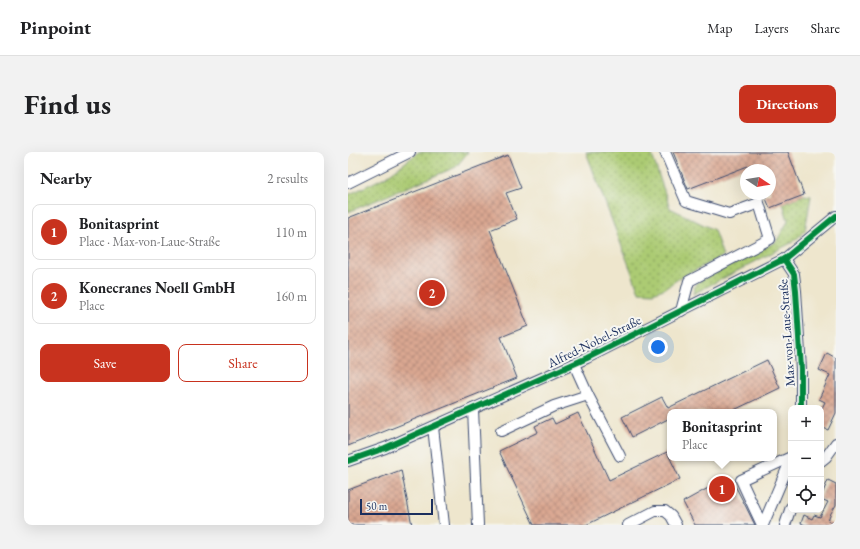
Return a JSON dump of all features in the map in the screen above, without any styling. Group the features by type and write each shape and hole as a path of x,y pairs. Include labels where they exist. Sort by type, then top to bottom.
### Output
{"street":[{"path":"348,182 410,152"},
{"path":"665,152 686,201 730,214 759,204 770,239 689,281 681,311"},
{"name":"Alfred-Nobel-Straße","path":"348,461 385,448 574,364 681,311 784,259 836,216"},
{"name":"Max-von-Laue-Straße","path":"784,259 794,274 796,291 801,368 801,405"},
{"path":"574,364 588,395 620,456"},
{"path":"501,431 554,406 588,395"},
{"path":"473,409 478,525"},
{"path":"433,427 444,525"},
{"path":"824,459 836,444"},
{"path":"763,525 741,480 788,459"},
{"path":"763,525 788,465"},
{"path":"628,525 655,511 665,510 671,516 676,525"},
{"path":"785,525 789,513"}],"green space":[{"path":"418,152 468,152 456,167 348,212 348,195 387,176"},
{"path":"586,152 651,152 670,208 714,230 723,256 678,279 666,288 653,293 639,292"},
{"path":"804,195 811,196 805,231 793,242 693,294 696,283 776,242 788,221 783,203"}],"building":[{"path":"673,152 788,152 804,195 770,208 767,200 776,200 776,164 740,164 740,169 688,189"},
{"path":"508,155 521,188 506,193 517,219 490,230 528,326 501,337 517,378 348,446 348,218"},
{"path":"827,353 836,358 836,413 828,430 824,428 824,405 825,402 819,399 830,375 819,370"},
{"path":"767,360 780,388 736,409 667,409 667,420 632,437 622,417 662,397 668,408"},
{"path":"578,413 609,480 667,452 667,461 671,461 680,479 586,525 534,525 499,451 538,432 535,426 552,418 555,424"},
{"path":"401,470 412,525 348,525 348,490"},
{"path":"730,476 755,525 695,525 683,502"},
{"path":"828,480 836,484 836,505 828,521 836,525 805,525 801,523 804,515 812,519 814,515 820,517 822,513 824,513 828,502 824,500 824,490"}],"cycle path":[{"path":"348,461 385,448 587,358 784,259 836,216"},
{"path":"784,259 794,274 796,291 801,369 801,405"}],"place":[{"name":"Konecranes Noell GmbH","path":"432,293"},
{"name":"Bonitasprint","path":"722,489"}]}
